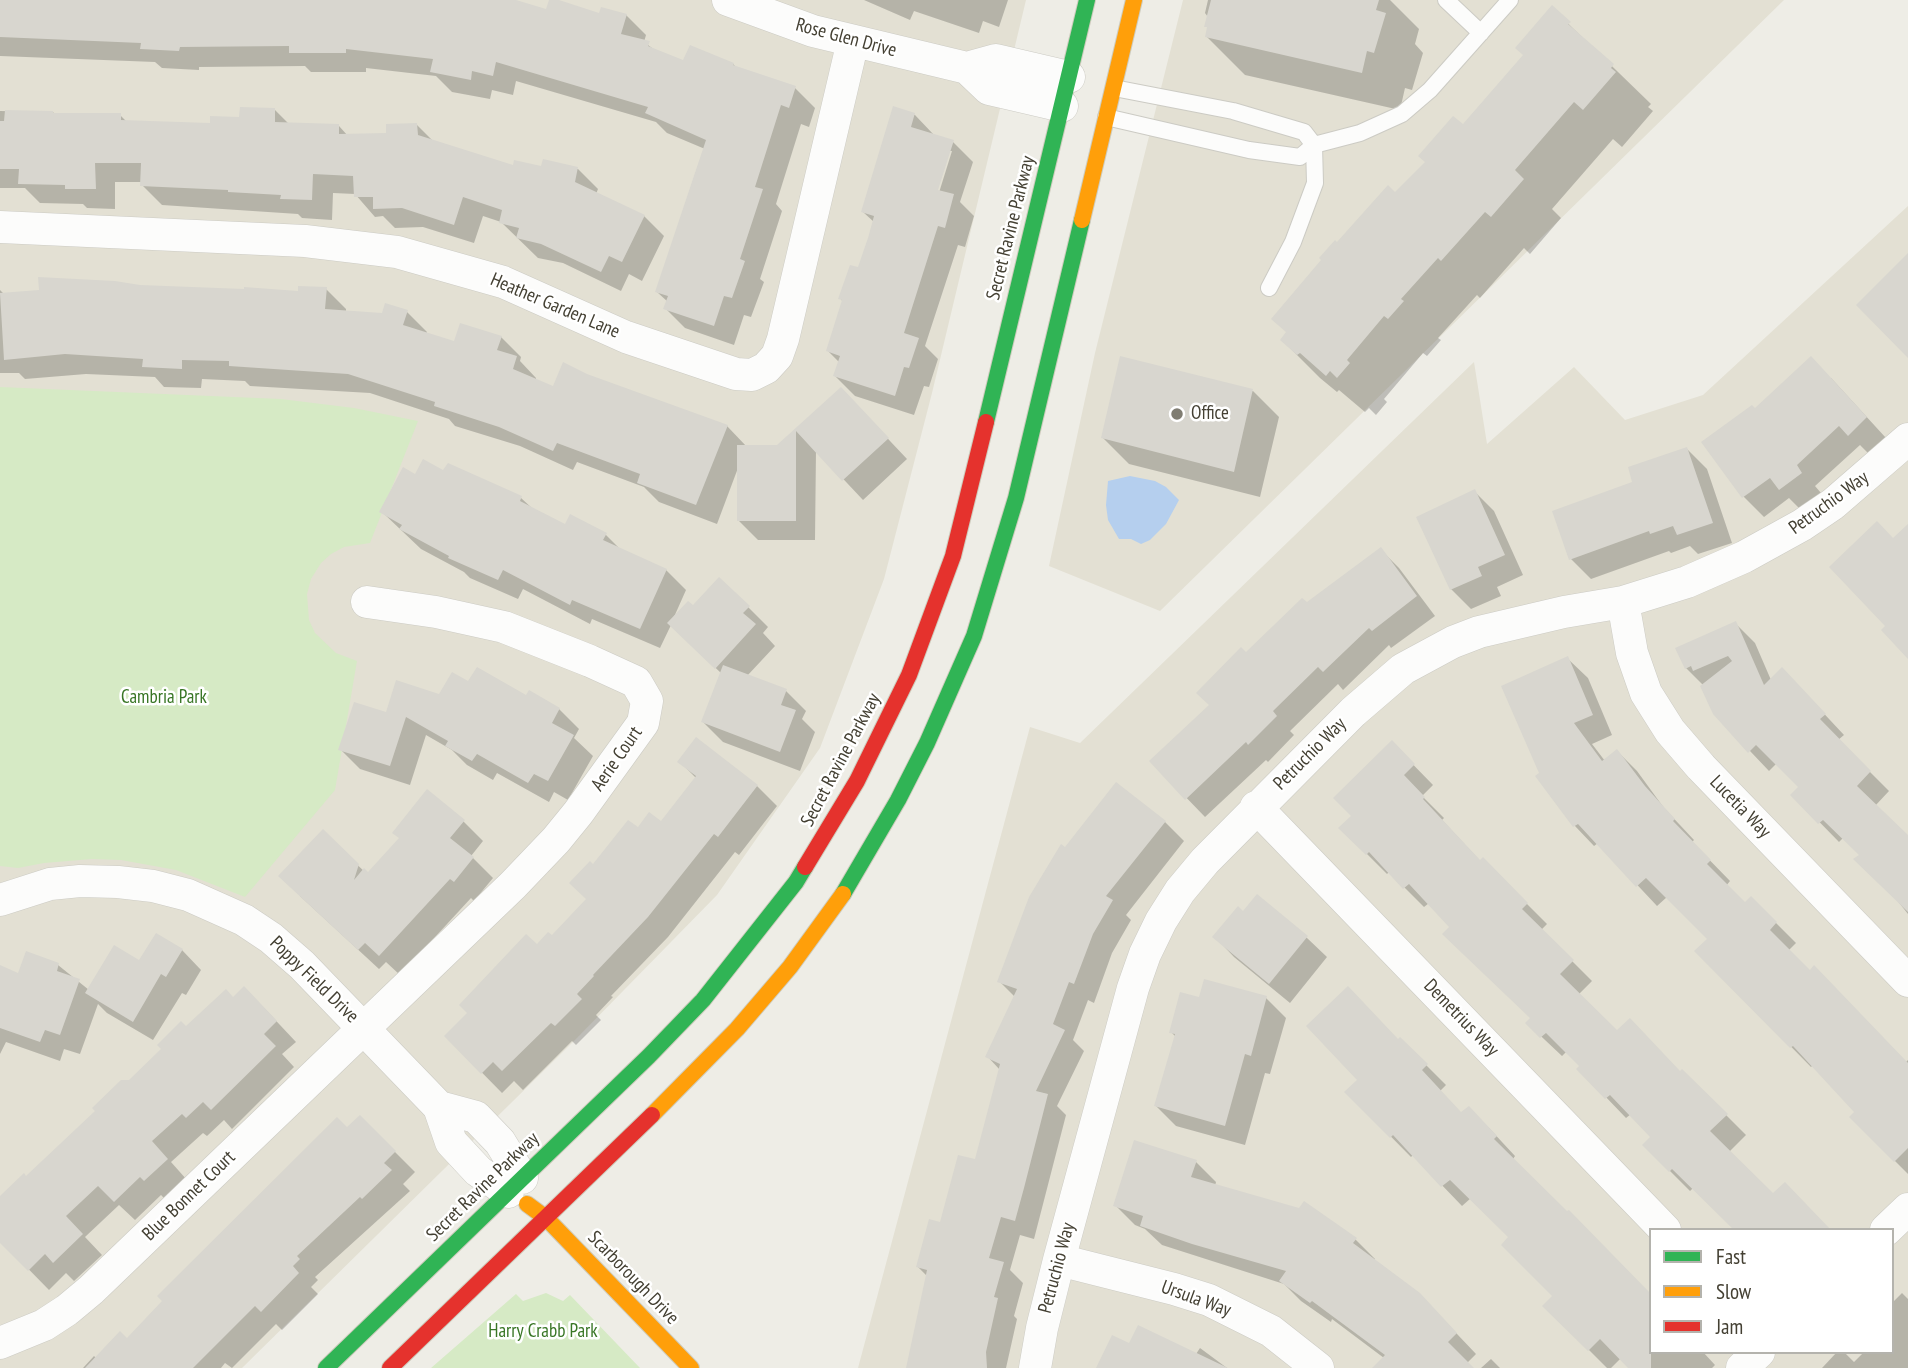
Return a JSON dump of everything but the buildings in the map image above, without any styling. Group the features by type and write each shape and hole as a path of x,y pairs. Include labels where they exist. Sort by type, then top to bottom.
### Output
{"main road":[{"name":"Secret Ravine Parkway","path":"326,1368 703,1000 752,941 796,882 827,834 886,725 931,620 953,556 1071,93 1087,0"},
{"path":"390,1368 680,1088 737,1029 790,967 836,905 898,800 928,743 974,636 1003,543 1101,115 1134,0"},
{"name":"Scarborough Drive","path":"515,1185 691,1368"}],"street":[{"name":"Rose Glen Drive","path":"728,0 813,31 967,68 989,89 1071,93"},
{"name":"Heather Garden Lane","path":"0,227 305,241 397,252 434,260 503,282 626,337 736,374 751,375 766,368 777,356 783,339 853,41"},
{"name":"Petruchio Way","path":"1035,1368 1059,1260 1122,1023 1145,954 1180,891 1256,807 1380,687 1428,655 1453,642 1504,625 1623,602 1687,582 1773,542 1833,505 1904,452"},
{"name":"Aerie Court","path":"363,1028 556,840 598,788 643,723 647,701 636,682 590,660 503,627 436,612 367,602"},
{"name":"Lucetia Way","path":"1623,602 1632,653 1646,693 1670,731 1908,981"},
{"name":"Demetrius Way","path":"1256,807 1663,1228"},
{"name":"Poppy Field Drive","path":"0,900 50,884 80,881 118,882 153,886 188,895 218,907 271,938 302,965 439,1107 476,1117 500,1142 515,1185"},
{"name":"Blue Bonnet Court","path":"0,1343 44,1325 91,1290 363,1028"},
{"path":"1888,1228 1908,1209"},
{"name":"Ursula Way","path":"1059,1260 1209,1300 1270,1331 1318,1368"},
{"path":"1742,1368 1757,1354"}],"lane":[{"path":"1446,0 1481,33"},
{"path":"1101,115 1249,150 1300,157 1314,145 1360,133 1402,114 1430,90 1510,0"},
{"path":"1108,86 1233,111 1304,132 1314,145 1315,183 1293,242 1269,288"}],"shaded area":[{"path":"0,0 1026,0 932,393 884,579 820,748 717,895 577,1038 242,1368 0,1368"},
{"path":"1183,0 1784,0 1160,611 1049,566 1095,353"},
{"path":"1908,206 1908,1368 858,1368 1030,727 1080,743 1474,362 1487,444 1574,367 1625,420 1703,395"}],"green space":[{"name":"Cambria Park","path":"0,387 281,399 354,408 418,421 370,543 344,547 331,554 321,563 311,579 307,594 309,620 315,633 336,653 357,661 335,790 245,897 176,870 121,860 92,859 18,868 0,866"},
{"name":"Harry Crabb Park","path":"546,1293 563,1301 570,1295 640,1368 431,1368 516,1294 523,1301"}],"water":[{"path":"1130,476 1155,481 1166,487 1179,500 1166,524 1150,540 1141,544 1131,539 1119,539 1108,520 1108,481"}],"traffic: fast":[{"path":"986,422 1087,0"},
{"path":"843,894 898,800 927,743 974,636 1016,498 1082,220"},
{"path":"326,1368 649,1056 703,1000 805,867"}],"traffic: slow":[{"path":"1082,220 1134,0"},
{"path":"652,1115 737,1029 790,967 843,894"},
{"path":"527,1204 546,1218 691,1368"}],"traffic: jam":[{"path":"805,867 857,781 909,675 953,556 986,422"},
{"path":"390,1368 652,1115"}],"place":[{"name":"Office","path":"1177,414"}]}
